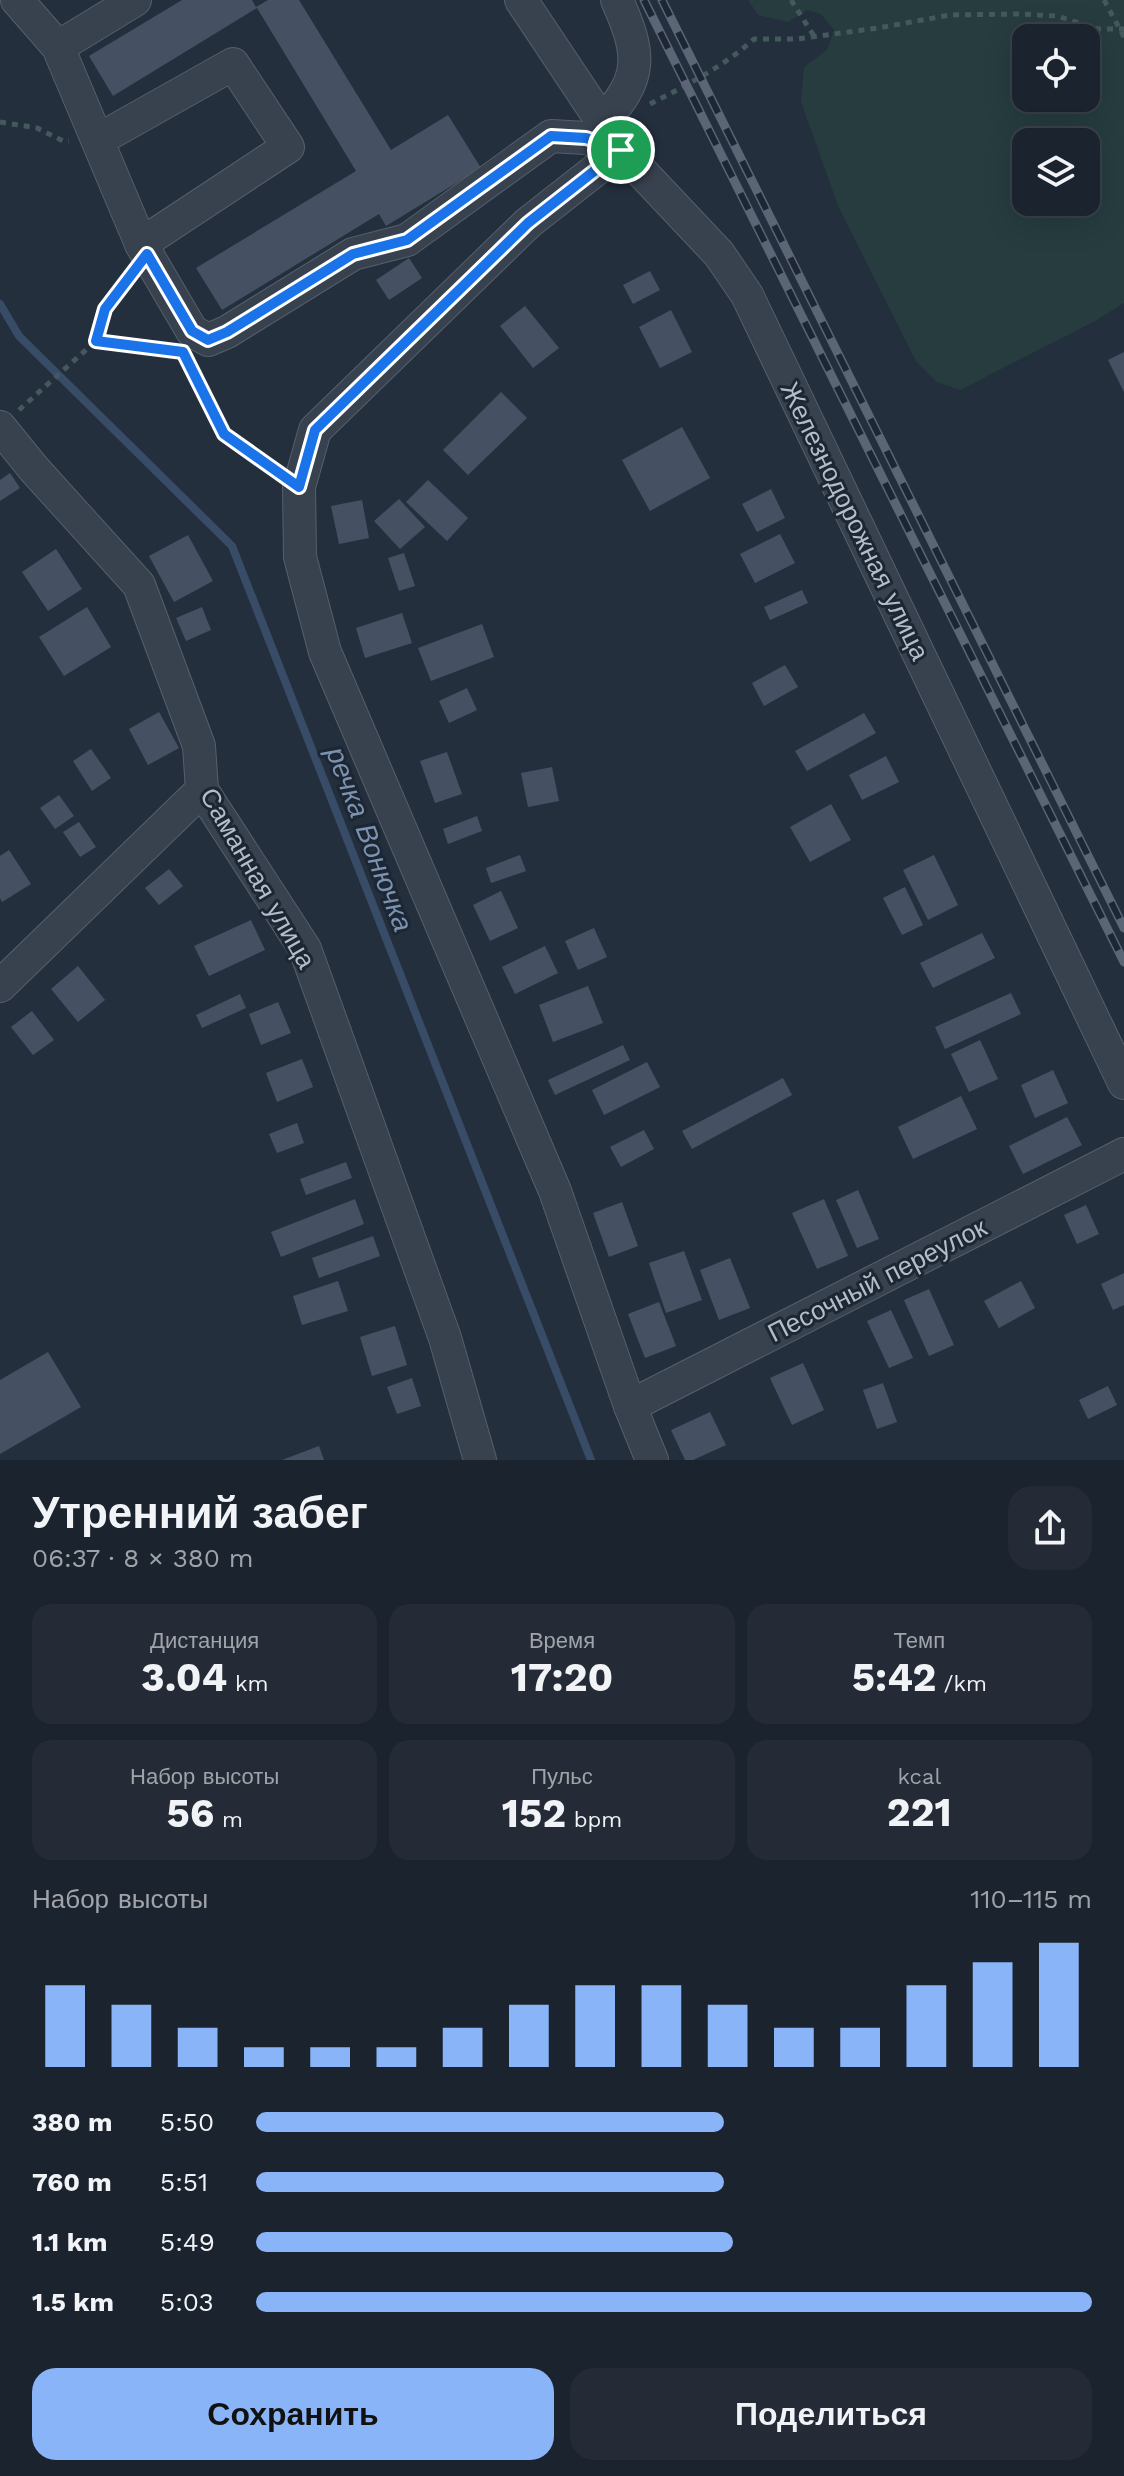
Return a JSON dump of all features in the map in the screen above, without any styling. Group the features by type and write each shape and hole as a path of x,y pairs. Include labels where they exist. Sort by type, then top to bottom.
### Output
{"street":[{"path":"17,0 58,47 144,249 192,331 208,340 227,332 353,254 407,240 551,136 586,138 621,150"},
{"path":"58,47 135,0"},
{"name":"Железнодорожная улица","path":"521,0 621,150 719,254 747,295 1124,1083"},
{"path":"601,123 619,104 632,78 636,55 629,27 617,0"},
{"path":"98,140 233,64 288,147 144,249"},
{"path":"621,150 528,223 315,430 299,487 300,557 325,652 555,1191 652,1460"},
{"name":"Саманная улица","path":"0,427 139,585 199,746 202,790 305,949 445,1338 480,1460"},
{"path":"5,969 202,790"},
{"name":"Песочный переулок","path":"630,1406 1124,1154"}],"path":[{"path":"791,0 815,36"},
{"path":"1104,0 1124,37"},
{"path":"647,105 700,78 754,39 815,36 950,15 1057,16 1098,29 1122,29"},
{"path":"0,122 37,128 63,141 98,140"},
{"path":"43,388 96,341 105,309 144,249"},
{"path":"96,341 183,352 224,434 299,487"}],"green space":[{"path":"748,0 1124,0 1124,303 960,390 937,382 916,361 839,208 801,102 804,67 827,50 834,30 821,14 807,10 788,22 758,15"}],"building":[{"path":"182,0 252,0 256,7 268,0 299,0 391,150 448,115 481,168 386,226 379,214 222,310 196,268 356,171 257,8 113,96 89,56"},
{"path":"409,258 422,278 389,300 376,280"},
{"path":"650,271 660,290 633,304 623,285"},
{"path":"525,306 559,348 533,368 500,326"},
{"path":"671,310 692,352 660,368 639,327"},
{"path":"1124,352 1124,392 1108,360"},
{"path":"501,392 527,418 468,475 443,450"},
{"path":"682,427 710,478 650,511 622,460"},
{"path":"10,473 20,488 0,501 0,480"},
{"path":"428,480 468,518 447,541 406,502"},
{"path":"771,489 785,518 757,532 742,504"},
{"path":"399,499 425,527 400,549 374,521"},
{"path":"362,500 369,538 339,544 331,506"},
{"path":"780,534 795,563 755,583 740,554"},
{"path":"188,535 213,581 174,602 149,556"},
{"path":"56,549 82,589 48,611 22,572"},
{"path":"404,553 415,586 399,591 388,558"},
{"path":"802,590 808,603 770,620 764,607"},
{"path":"87,607 111,647 64,676 39,637"},
{"path":"202,607 211,630 186,641 176,618"},
{"path":"402,613 412,643 365,658 356,628"},
{"path":"482,624 494,657 431,681 418,648"},
{"path":"785,665 798,687 764,706 752,683"},
{"path":"467,688 477,710 449,723 439,701"},
{"path":"159,712 179,748 148,765 129,729"},
{"path":"864,713 876,733 807,771 795,751"},
{"path":"91,749 111,778 92,791 73,761"},
{"path":"447,752 462,794 435,803 420,761"},
{"path":"886,756 899,782 862,800 849,775"},
{"path":"552,767 559,801 528,807 521,773"},
{"path":"59,795 74,816 55,829 40,808"},
{"path":"831,804 851,840 810,862 790,827"},
{"path":"477,816 482,831 448,844 443,829"},
{"path":"79,822 96,847 80,857 63,832"},
{"path":"9,850 31,884 2,902 0,856"},
{"path":"520,855 526,871 491,883 486,868"},
{"path":"934,855 958,905 928,920 903,870"},
{"path":"169,869 183,886 159,905 145,888"},
{"path":"905,887 923,925 902,935 883,898"},
{"path":"501,891 518,928 490,941 473,905"},
{"path":"251,920 265,950 209,976 194,946"},
{"path":"594,928 607,957 578,970 565,941"},
{"path":"982,933 995,958 933,988 920,963"},
{"path":"545,946 558,973 515,994 502,967"},
{"path":"78,966 105,1000 78,1022 51,989"},
{"path":"588,986 603,1023 553,1042 539,1005"},
{"path":"1011,993 1021,1014 945,1049 935,1027"},
{"path":"240,994 246,1008 202,1028 196,1015"},
{"path":"278,1002 291,1033 261,1045 249,1014"},
{"path":"32,1011 54,1040 33,1055 11,1027"},
{"path":"980,1040 998,1079 969,1092 951,1054"},
{"path":"623,1045 630,1060 555,1095 548,1080"},
{"path":"302,1059 313,1087 277,1102 266,1073"},
{"path":"647,1062 660,1087 604,1115 592,1090"},
{"path":"1053,1070 1068,1103 1035,1118 1021,1085"},
{"path":"783,1078 792,1095 692,1149 682,1131"},
{"path":"961,1096 977,1129 913,1159 898,1127"},
{"path":"1067,1117 1082,1145 1023,1174 1009,1146"},
{"path":"297,1123 304,1143 277,1153 269,1134"},
{"path":"644,1130 654,1149 621,1167 610,1147"},
{"path":"346,1162 352,1178 306,1195 300,1179"},
{"path":"858,1190 879,1239 857,1248 836,1200"},
{"path":"355,1199 364,1224 281,1257 271,1232"},
{"path":"824,1199 848,1256 817,1269 792,1213"},
{"path":"622,1202 638,1246 609,1257 593,1213"},
{"path":"1086,1205 1099,1234 1077,1244 1064,1215"},
{"path":"373,1236 380,1256 319,1278 312,1258"},
{"path":"684,1251 702,1300 666,1313 649,1263"},
{"path":"730,1258 750,1308 719,1320 700,1270"},
{"path":"1124,1273 1124,1305 1113,1310 1101,1284"},
{"path":"338,1281 348,1311 302,1325 293,1296"},
{"path":"1021,1281 1035,1308 999,1328 984,1301"},
{"path":"929,1289 954,1345 929,1356 904,1300"},
{"path":"659,1302 676,1346 645,1358 628,1314"},
{"path":"891,1310 913,1358 889,1368 867,1321"},
{"path":"395,1326 407,1365 372,1376 360,1337"},
{"path":"48,1352 81,1407 0,1454 0,1380"},
{"path":"803,1363 824,1410 792,1425 770,1378"},
{"path":"412,1378 421,1406 397,1414 387,1387"},
{"path":"883,1383 897,1422 877,1429 863,1390"},
{"path":"1108,1386 1117,1405 1088,1419 1079,1400"},
{"path":"710,1412 726,1445 693,1460 685,1460 671,1430"},
{"path":"319,1446 324,1460 282,1460"}],"waterway":[{"name":"речка Вонючка","path":"0,304 19,336 232,546 591,1460"}],"railway":[{"path":"644,0 1124,962"},
{"path":"662,0 1124,928"}],"route":[{"path":"551,136 586,138 621,150 528,223 315,430 299,487 224,434 183,352 96,341 105,309 147,254 192,331 208,340 227,332 353,254 407,240 551,136"}]}
